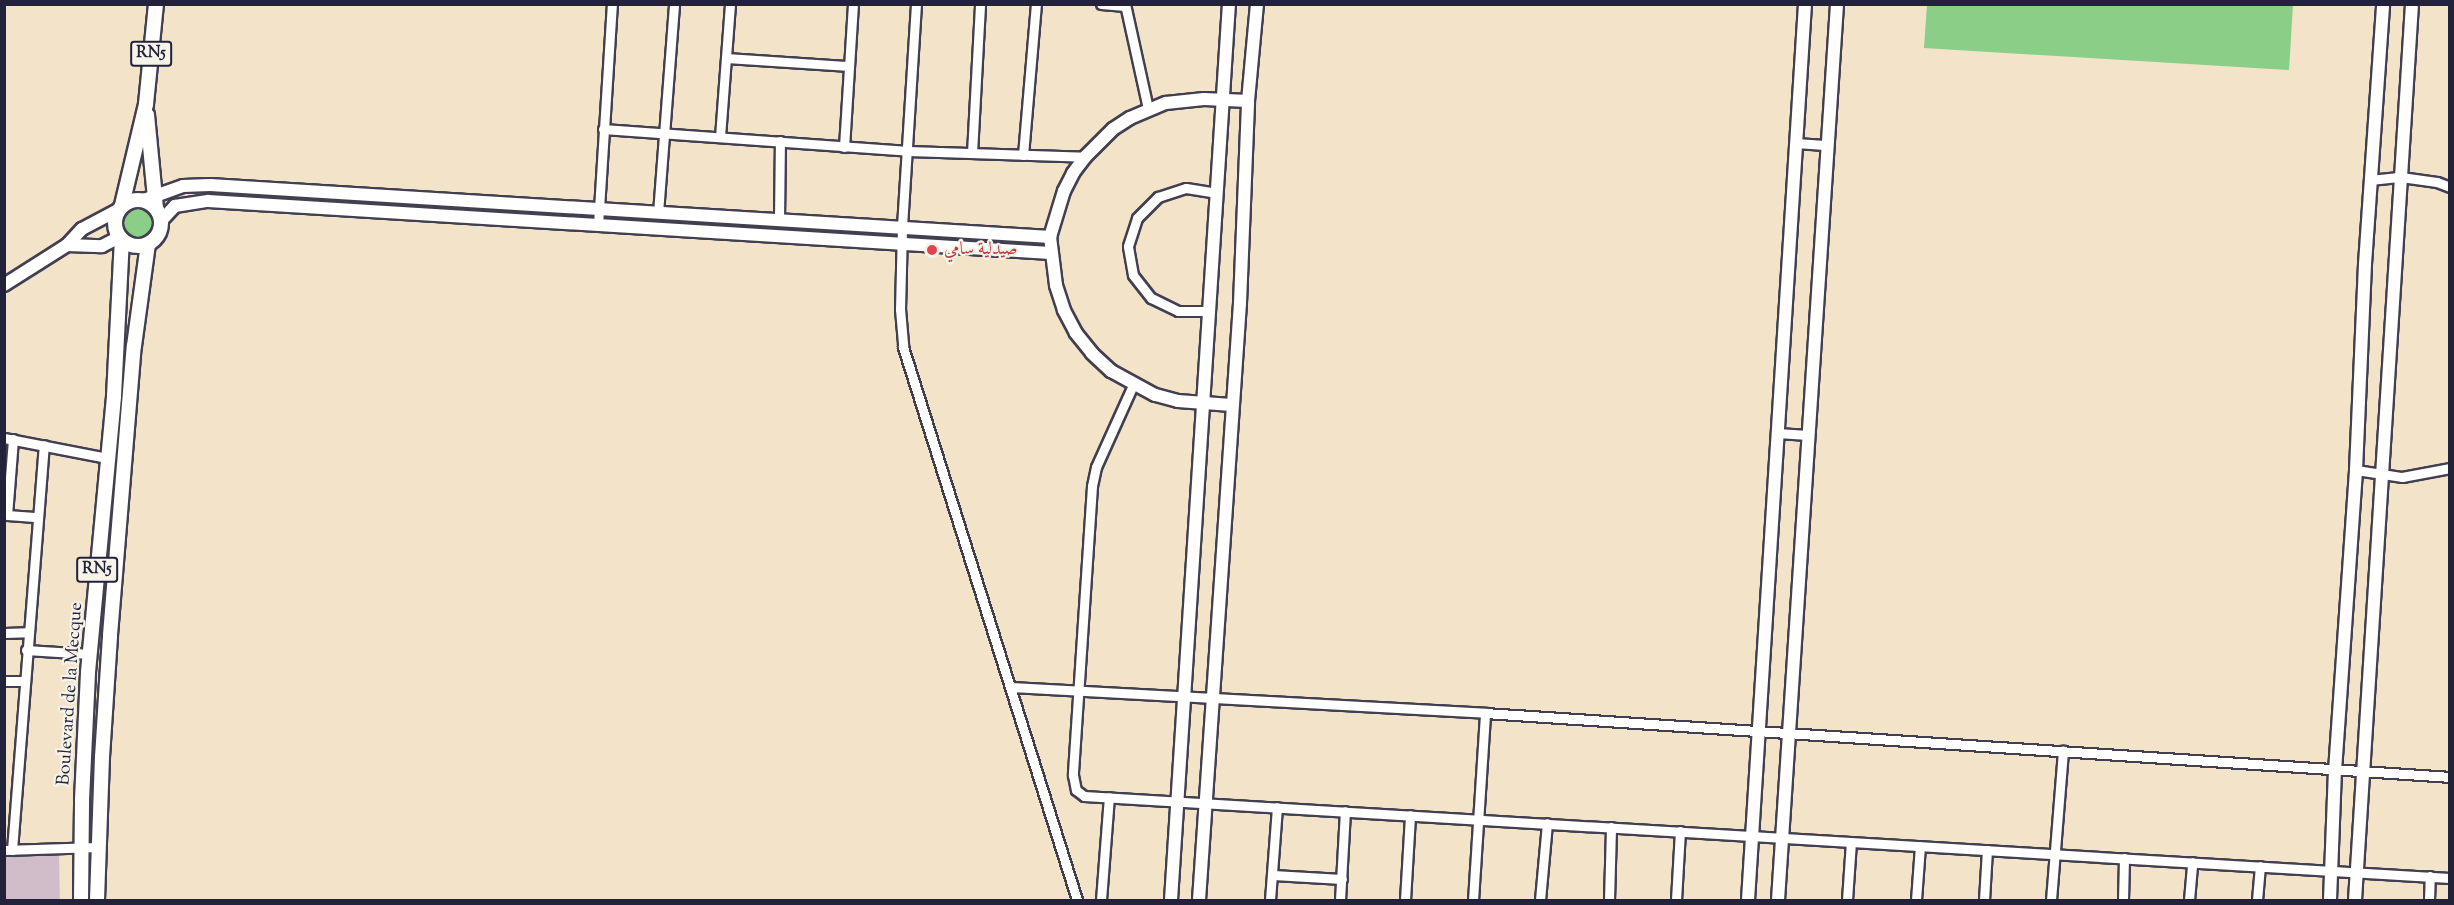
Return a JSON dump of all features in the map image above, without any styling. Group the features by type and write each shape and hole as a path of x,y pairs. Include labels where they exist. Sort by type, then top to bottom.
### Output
{"main road":[{"name":"RN5","path":"154,206 146,104 156,4"},
{"name":"Boulevard de la Mecque","path":"81,900 81,848 90,654 108,458 121,239 114,224 146,104"},
{"path":"120,208 129,200 154,206"},
{"name":"Boulevard de la Mecque","path":"97,900 111,623 134,346 148,244 158,234 154,206"},
{"path":"121,239 135,246 148,244"}],"street":[{"path":"598,225 612,4"},
{"path":"658,213 674,4"},
{"path":"720,137 730,4"},
{"path":"844,147 853,4"},
{"path":"916,4 903,228 900,309 903,347 1077,900"},
{"path":"972,153 980,4"},
{"path":"1023,155 1036,4"},
{"path":"1101,4 1125,5 1148,109"},
{"path":"1171,900 1207,311 1229,4"},
{"path":"1199,900 1214,698 1231,405 1240,303 1248,100 1257,4"},
{"path":"1748,900 1805,4"},
{"path":"1778,900 1837,4"},
{"path":"2330,900 2335,771 2356,470 2370,180 2383,4"},
{"path":"2355,900 2384,476 2412,4"},
{"path":"727,58 849,66"},
{"path":"1231,405 1201,404 1166,398 1133,385 1105,365 1076,333 1064,310 1050,252 1050,237 1064,191 1084,157 1113,129 1148,109 1185,100 1248,100"},
{"path":"603,129 908,151 1084,157"},
{"path":"779,219 780,141"},
{"path":"1797,143 1827,145"},
{"path":"2370,180 2401,177 2437,182 2450,187"},
{"path":"154,206 183,186 210,185 1050,237"},
{"path":"1207,311 1178,311 1151,298 1133,275 1128,246 1137,218 1158,197 1186,188 1216,194"},
{"path":"154,206 175,206 208,201 1050,252"},
{"path":"4,285 67,245 82,229 120,208"},
{"path":"67,245 102,246 121,239"},
{"path":"1133,385 1094,476 1074,784 1084,796 2450,878"},
{"path":"1778,433 1808,435"},
{"path":"38,517 7,514 9,439 108,458"},
{"path":"44,445 8,850 98,847"},
{"path":"2356,470 2384,476 2420,475 2450,468"},
{"path":"4,633 28,632"},
{"path":"26,650 90,654"},
{"path":"4,681 24,681"},
{"path":"1011,687 1485,713 2450,777"},
{"path":"1473,900 1485,713"},
{"path":"2051,900 2063,750"},
{"path":"1101,900 1110,797"},
{"path":"1270,900 1277,807"},
{"path":"1340,900 1345,811"},
{"path":"1405,900 1410,815"},
{"path":"1540,900 1547,823"},
{"path":"1609,900 1611,827"},
{"path":"1676,900 1680,831"},
{"path":"1847,900 1851,842"},
{"path":"1916,900 1920,846"},
{"path":"1984,900 1987,850"},
{"path":"2123,900 2124,858"},
{"path":"2188,900 2192,862"},
{"path":"2257,900 2260,866"},
{"path":"1273,874 1342,879"},
{"path":"2429,900 2430,876"}],"shaded area":[{"path":"59,851 60,900 5,900 4,852"}],"green space":[{"path":"1927,5 2293,5 2289,70 1924,48"},
{"path":"139,202 147,203 153,208 158,214 158,230 153,236 147,241 139,242 131,241 125,236 120,230 119,222 120,214 125,208 131,203"}],"place":[{"name":"صيدلية سامي","path":"932,250"}]}
